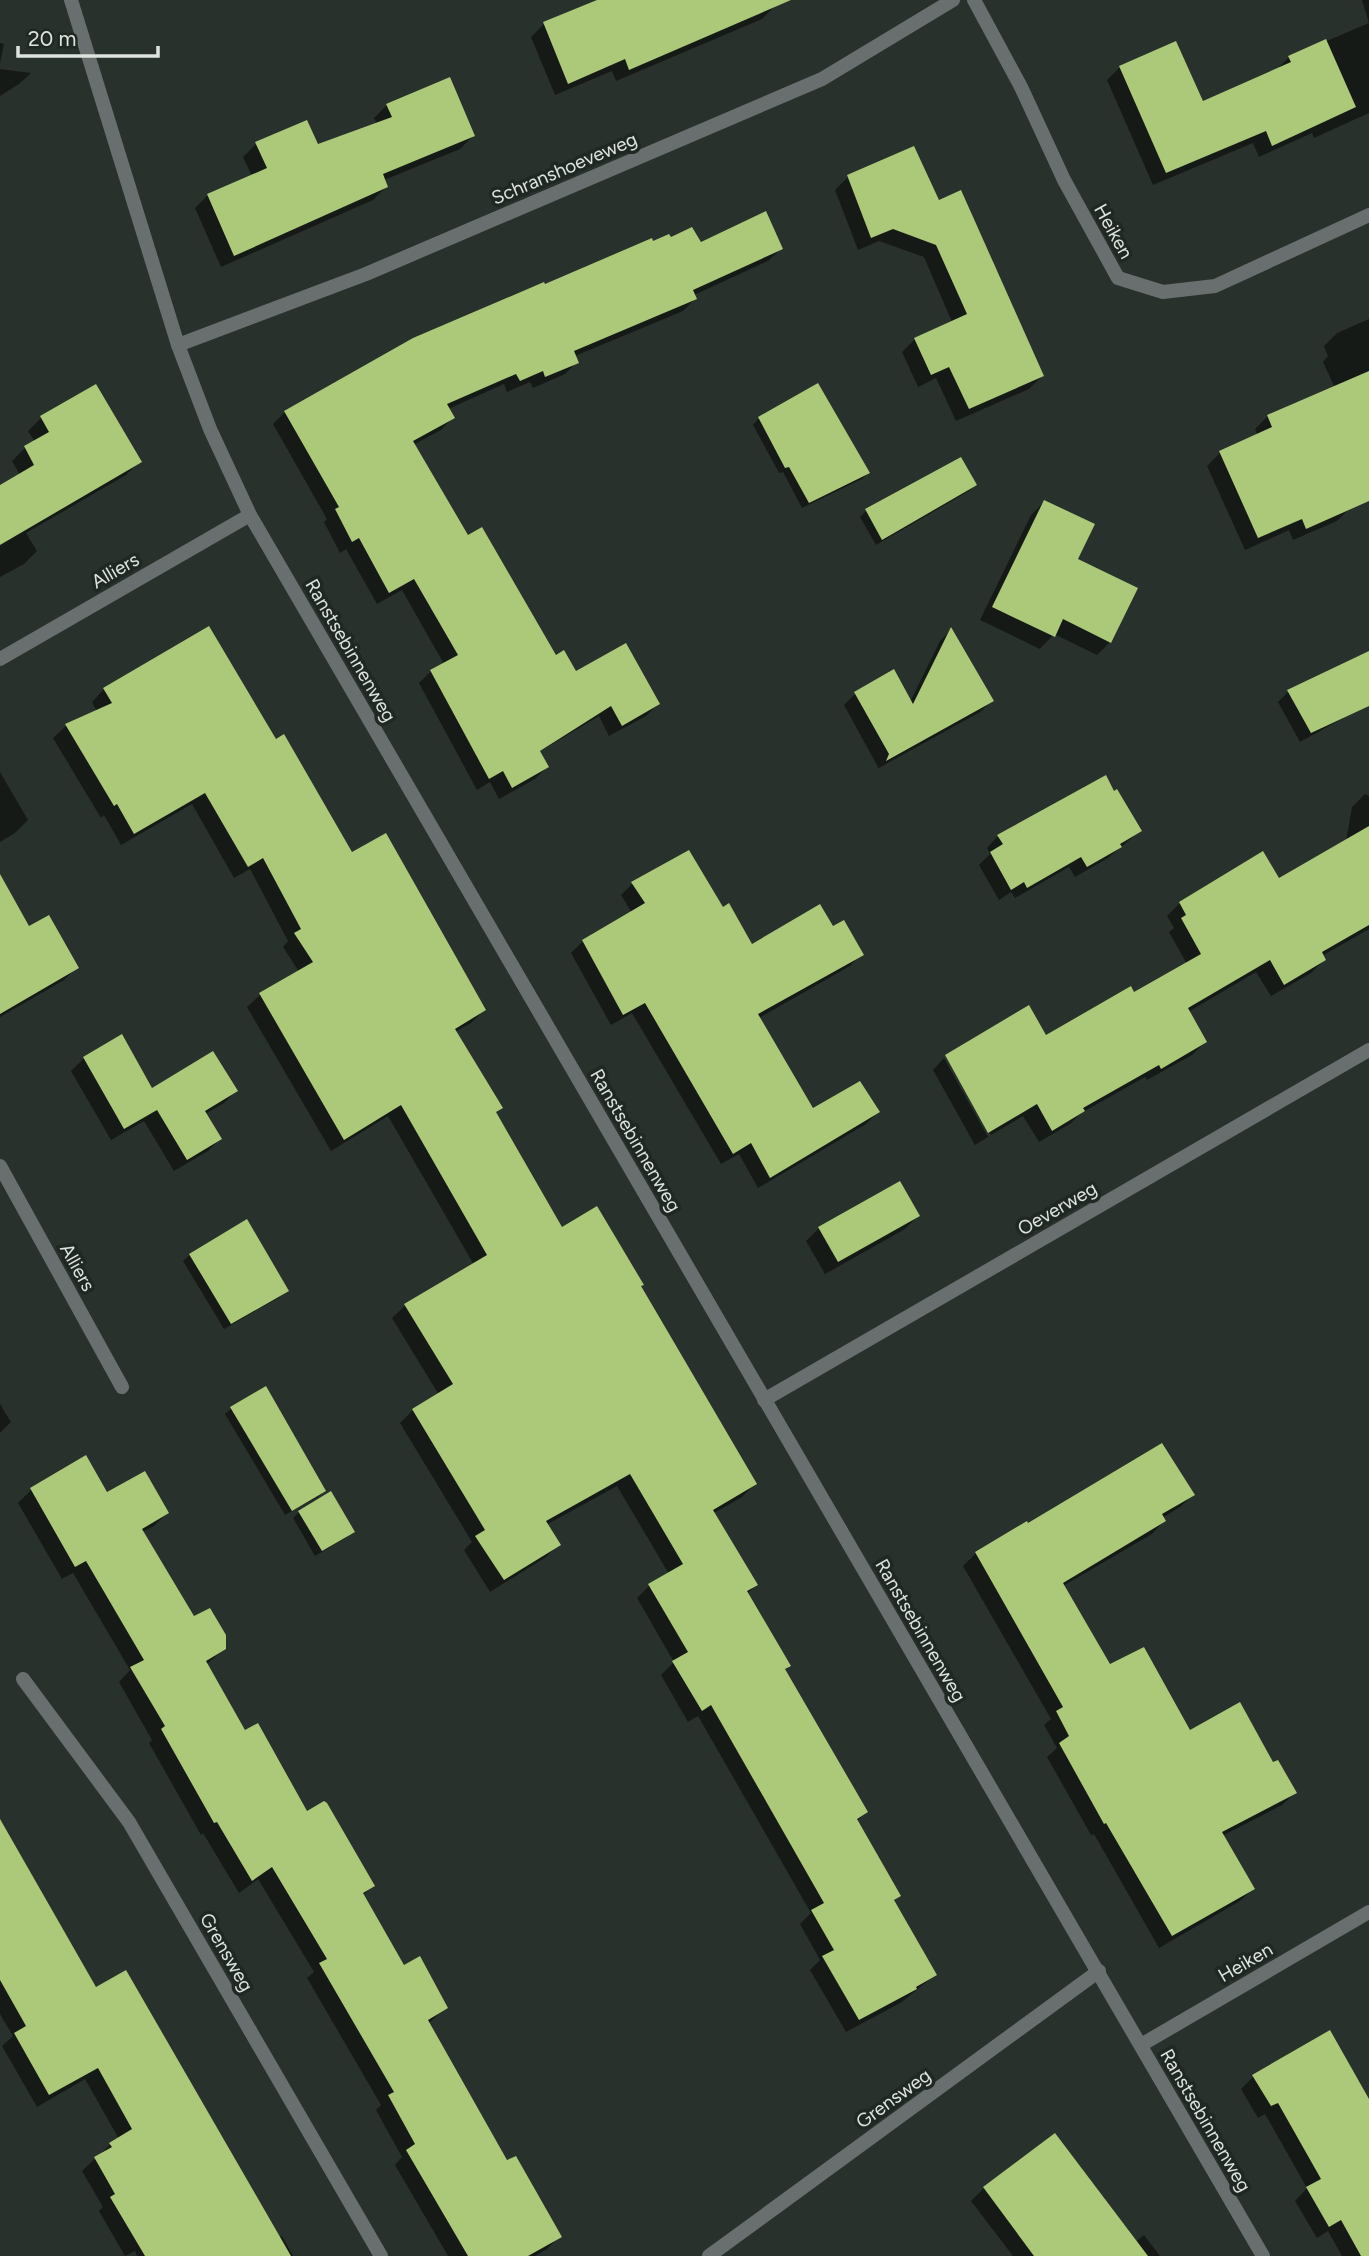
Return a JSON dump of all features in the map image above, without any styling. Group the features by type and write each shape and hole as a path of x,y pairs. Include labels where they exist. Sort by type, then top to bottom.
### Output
{"street":[{"name":"Ranstsebinnenweg","path":"71,0 178,345 210,429 250,515 1263,2256"},
{"name":"Schranshoeveweg","path":"178,345 366,274 822,79 953,0"},
{"name":"Heiken","path":"974,0 1021,87 1064,180 1118,278 1163,292 1215,286 1369,215"},
{"name":"Alliers","path":"0,659 250,515"},
{"name":"Oeverweg","path":"764,1400 1369,1050"},
{"name":"Alliers","path":"0,1166 122,1387"},
{"name":"Grensweg","path":"23,1679 128,1822 381,2256"},
{"name":"Heiken","path":"1141,2045 1369,1912"},
{"name":"Grensweg","path":"709,2256 1099,1971"}],"building":[{"path":"597,0 791,0 629,70 625,59 568,84 543,22"},
{"path":"1326,39 1356,107 1272,146 1266,131 1166,173 1119,66 1176,41 1203,101 1291,62 1288,56"},
{"path":"450,77 475,136 383,174 388,187 234,256 207,194 267,168 255,142 307,120 318,144 392,117 386,104"},
{"path":"914,146 939,200 961,190 1044,376 969,409 949,367 931,375 914,338 967,314 936,245 893,229 871,238 847,175"},
{"path":"766,211 783,249 693,290 697,299 574,351 579,363 545,377 543,371 520,381 516,374 447,404 455,418 413,441 468,535 482,527 556,655 564,650 576,671 626,643 660,704 622,726 611,706 540,751 549,767 512,788 503,771 489,779 430,670 458,655 414,579 389,593 359,538 352,542 335,509 339,507 284,411 413,338 544,282 545,284 652,238 653,241 669,234 671,237 692,227 701,242"},
{"path":"1369,371 1369,501 1306,529 1302,519 1258,538 1219,451 1272,427 1267,415"},
{"path":"818,383 870,473 809,503 789,467 785,468 758,417"},
{"path":"96,384 142,462 0,545 0,485 34,465 24,446 49,432 40,416"},
{"path":"961,457 977,485 882,540 865,509"},
{"path":"1044,500 1095,524 1078,559 1138,588 1111,643 1063,619 1055,637 992,607"},
{"path":"209,626 276,739 284,734 352,852 386,833 486,1010 455,1029 503,1108 496,1112 562,1227 597,1206 757,1484 713,1510 758,1585 747,1591 791,1666 785,1669 868,1812 857,1819 901,1896 894,1900 937,1975 916,1987 917,1989 859,2020 822,1956 834,1950 811,1910 824,1903 711,1705 702,1711 672,1661 688,1652 648,1584 683,1564 630,1474 546,1521 561,1545 504,1580 475,1536 485,1530 412,1409 453,1384 404,1304 487,1255 401,1105 344,1140 259,993 313,962 294,933 301,929 263,858 248,867 205,793 134,834 65,724 112,703 103,688"},
{"path":"951,627 994,701 886,761 889,754 854,692 894,669 913,704"},
{"path":"1369,651 1369,706 1311,733 1287,690"},
{"path":"1106,775 1142,831 1120,844 1122,847 1087,867 1081,857 1027,888 1024,882 1011,890 990,852 1003,844 997,835"},
{"path":"1369,826 1369,925 1322,952 1326,960 1284,985 1270,960 1188,1008 1207,1042 1161,1069 1159,1065 1083,1108 1085,1111 1052,1131 1037,1104 988,1133 945,1055 1029,1005 1046,1035 1131,986 1134,992 1201,954 1181,918 1186,915 1179,902 1263,851 1279,878"},
{"path":"689,850 723,907 729,903 752,944 820,904 833,926 844,920 864,955 758,1014 813,1108 860,1081 880,1112 770,1178 751,1143 733,1154 645,1003 623,1015 582,940 645,903 631,882"},
{"path":"0,874 29,926 49,915 79,968 0,1014"},
{"path":"122,1034 152,1088 213,1051 238,1091 205,1111 222,1139 187,1160 157,1110 124,1129 83,1057"},
{"path":"900,1181 920,1216 838,1262 818,1227"},
{"path":"247,1219 289,1291 231,1324 189,1254"},
{"path":"266,1386 326,1491 292,1511 230,1407"},
{"path":"1162,1443 1195,1495 1162,1514 1166,1521 1063,1583 1110,1664 1144,1647 1190,1730 1240,1702 1273,1762 1278,1760 1297,1793 1222,1832 1255,1889 1172,1936 1059,1743 1069,1736 1056,1711 1063,1707 975,1552"},
{"path":"86,1455 107,1492 145,1471 169,1513 142,1529 194,1616 210,1608 226,1635 226,1649 206,1661 245,1730 258,1723 307,1811 324,1801 327,1803 375,1886 363,1893 404,1965 420,1956 448,2008 428,2020 507,2160 516,2156 562,2237 528,2256 468,2256 406,2150 415,2144 388,2095 394,2092 319,1963 327,1959 272,1867 252,1881 217,1822 214,1823 161,1729 165,1726 130,1667 144,1660 86,1561 75,1567 30,1488"},
{"path":"331,1491 355,1532 322,1551 298,1511"},
{"path":"0,1819 96,1987 126,1970 291,2256 145,2256 110,2197 115,2194 94,2157 112,2147 109,2143 132,2129 98,2068 49,2095 14,2033 26,2026 0,1980"},
{"path":"1330,2030 1369,2099 1369,2256 1361,2256 1341,2220 1329,2227 1306,2187 1321,2179 1278,2103 1271,2106 1252,2075"},
{"path":"1055,2133 1148,2256 1034,2256 983,2187"}]}
